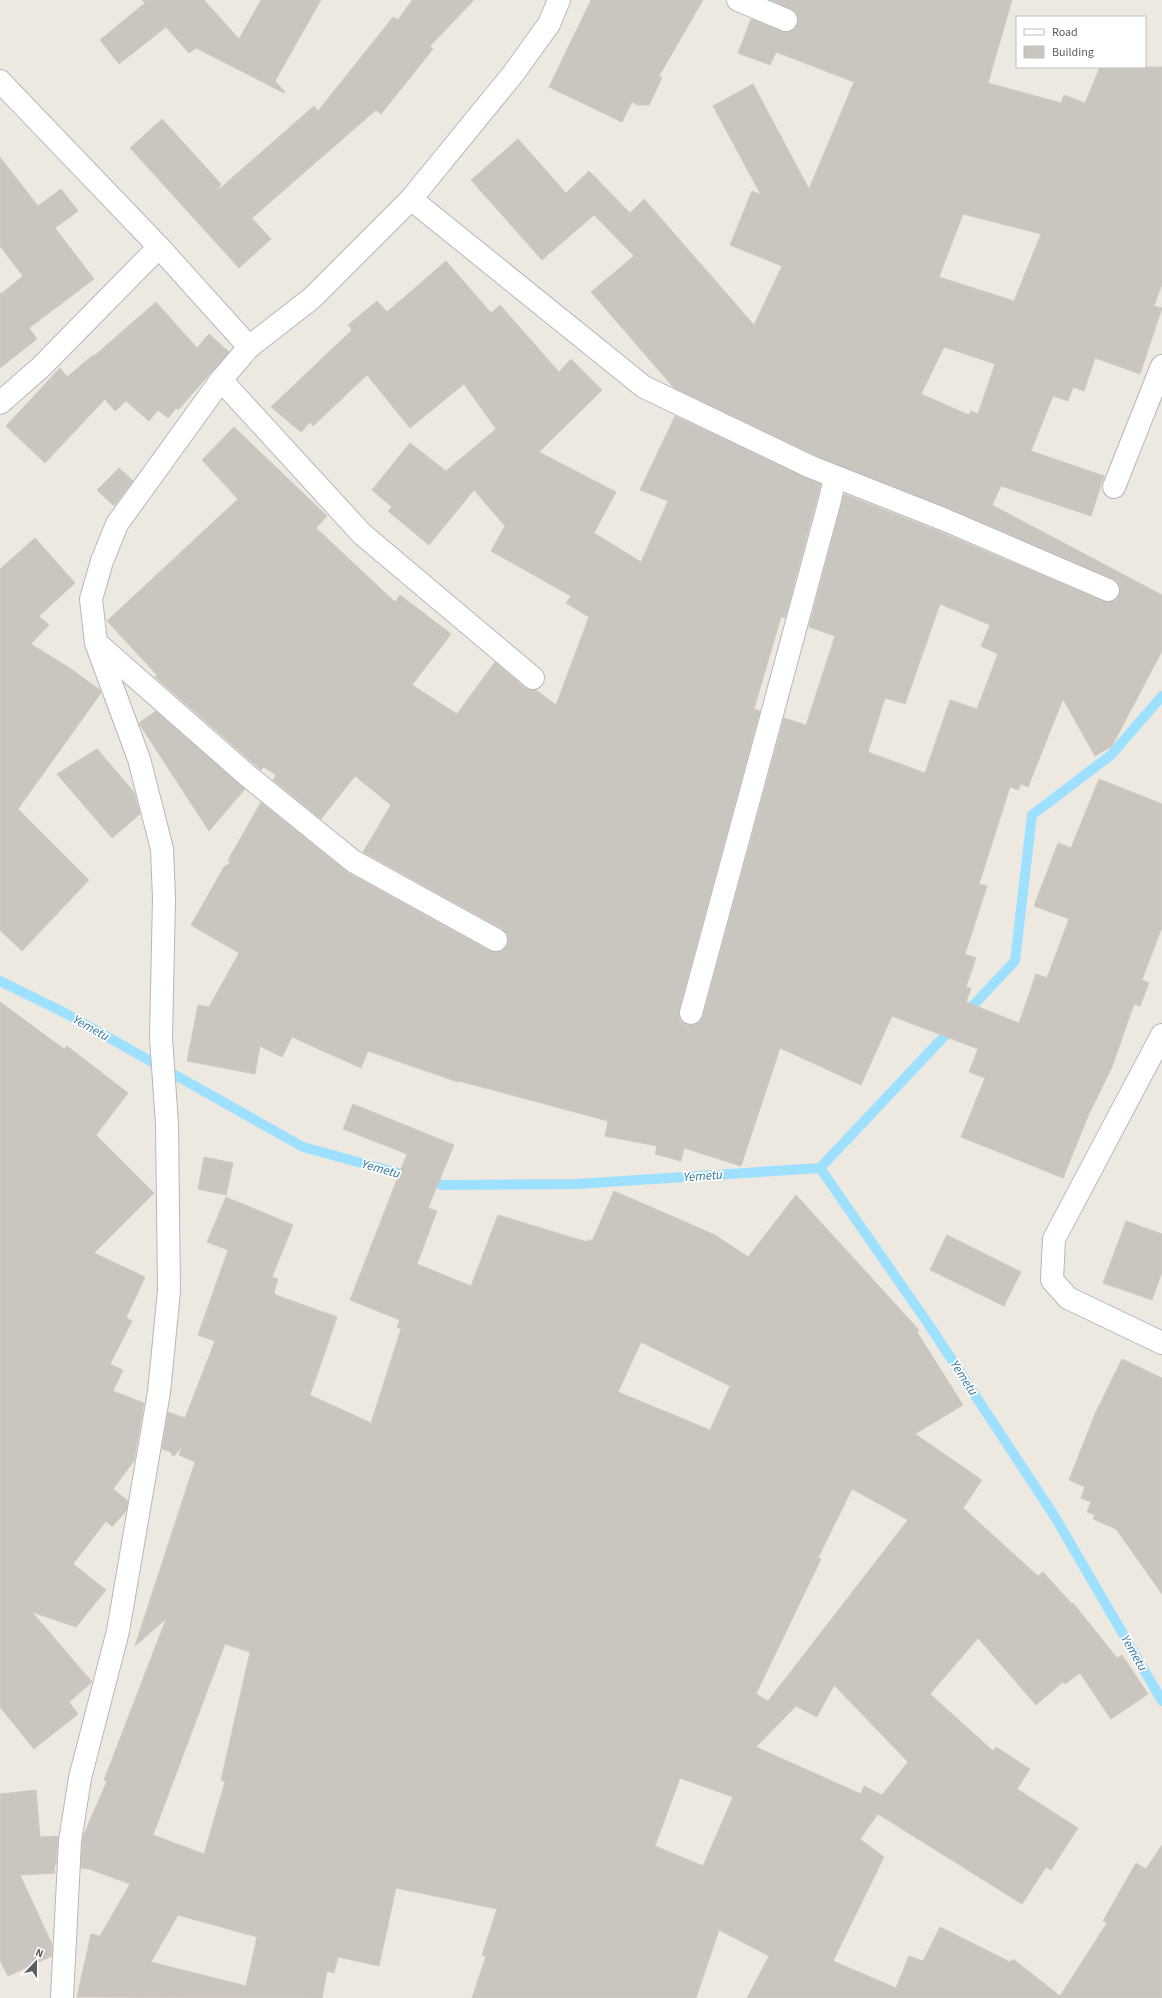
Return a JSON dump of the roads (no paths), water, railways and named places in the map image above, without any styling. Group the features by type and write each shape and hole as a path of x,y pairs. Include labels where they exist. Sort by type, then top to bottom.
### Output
{"street":[{"path":"62,1998 70,1841 80,1778 118,1631 159,1392 169,1291 167,1124 161,1038 164,898 162,849 139,760 96,643 91,599 102,561 117,524 221,380 249,347 312,298 411,199 513,74 549,24 559,0"},
{"path":"738,0 786,20"},
{"path":"0,81 160,247 249,347"},
{"path":"411,199 644,387 811,467 943,519 1108,590"},
{"path":"0,403 41,367 160,247"},
{"path":"1114,487 1162,366"},
{"path":"221,380 362,534 533,678"},
{"path":"691,1013 826,516 835,476"},
{"path":"96,643 248,776 353,861 496,940"},
{"path":"1162,1035 1054,1239 1052,1280 1068,1298 1162,1344"}],"waterway":[{"path":"964,1015 1015,961 1032,815 1111,755 1162,696"},
{"name":"Yemetu","path":"0,981 65,1013 303,1147 442,1185 577,1184 820,1168 927,1322 1055,1517 1162,1701"},
{"path":"820,1168 953,1027"}]}
